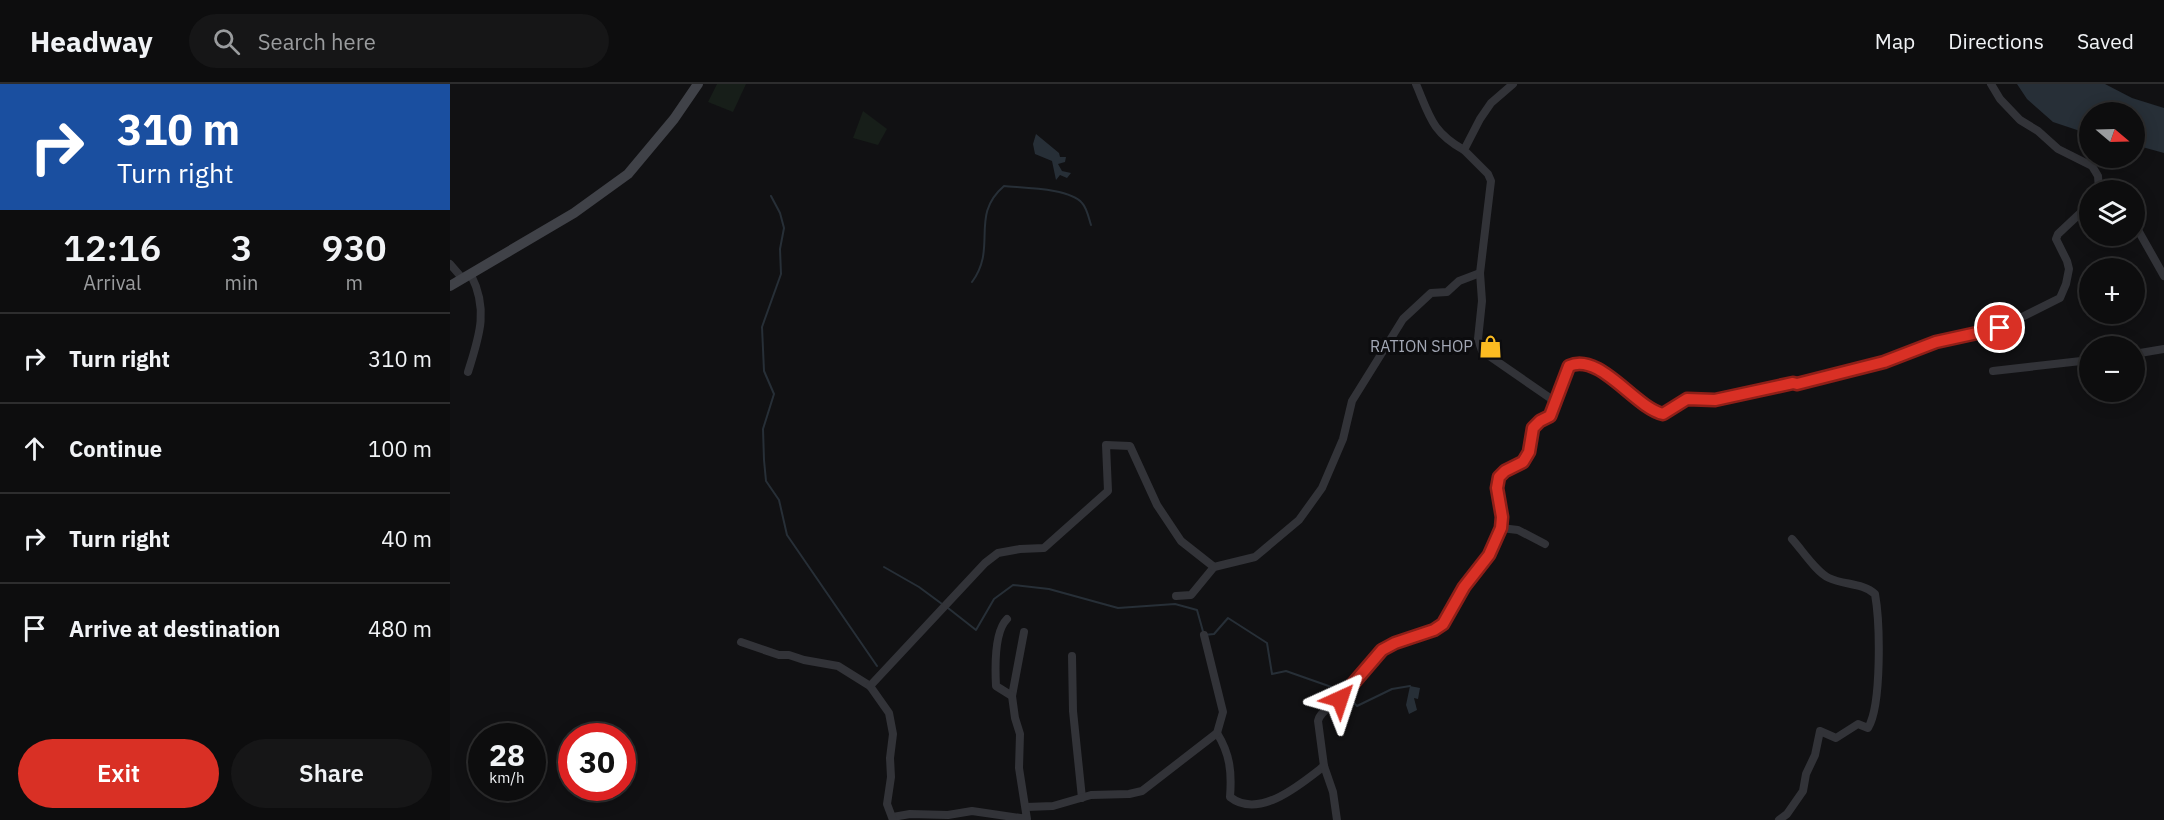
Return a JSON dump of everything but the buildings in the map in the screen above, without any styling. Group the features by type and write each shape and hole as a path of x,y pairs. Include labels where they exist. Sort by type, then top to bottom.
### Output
{"main road":[{"path":"450,286 574,213 628,174 674,119 698,84"}],"street":[{"path":"1416,84 1435,127 1445,138 1464,150 1488,174 1491,182 1480,273 1482,300 1478,339 1482,351 1550,398 1553,404"},
{"path":"1464,150 1480,118 1491,103 1513,84"},
{"path":"1991,84 2000,99 2020,120 2038,130 2058,149 2092,166 2098,180"},
{"path":"1337,820 1333,792 1324,766 1319,716 1340,699 1382,650 1395,643 1434,630 1443,624 1464,587 1489,555 1501,528 1502,517 1497,488 1499,477 1505,471 1523,462 1528,456 1533,428 1550,416 1569,366 1577,362 1595,366 1626,391 1663,414 1687,399 1715,400 1797,384 1884,362 1936,342 2000,328 2060,298 2069,269 2056,239 2058,234 2079,214"},
{"path":"2145,242 2164,276"},
{"path":"450,264 479,289 482,310 481,333 468,372"},
{"path":"1176,596 1191,594 1214,567 1255,557 1299,520 1322,488 1343,439 1352,401 1403,319 1431,293 1447,292 1459,281 1480,273"},
{"path":"2145,352 2164,349"},
{"path":"1993,371 2079,361"},
{"path":"870,686 985,563 998,553 1044,548 1108,491 1106,445 1130,446 1157,505 1181,541 1214,567"},
{"path":"1501,528 1518,530 1545,544"},
{"path":"1779,820 1787,814 1803,791 1820,731 1836,738 1857,724 1868,728 1876,709 1878,696 1878,628 1875,594 1868,588 1838,581 1820,572 1792,539"},
{"path":"1007,619 1001,625 995,660 996,686 1012,696"},
{"path":"741,642 779,655 789,655 838,666 870,686 889,712 893,735 887,804 893,819 910,814 948,815 972,811 1027,819 1019,768 1020,734 1012,696 1024,632"},
{"path":"1026,807 1053,806 1091,795 1129,794 1142,791 1217,733 1223,712 1204,635"},
{"path":"1072,656 1073,711 1082,798"},
{"path":"1217,733 1228,754 1230,797 1238,803 1248,805 1271,801 1295,789 1324,766"}],"shaded area":[{"path":"717,84 746,84 733,112 708,102"},
{"path":"2017,84 2105,84 2145,102 2079,102 2079,131 2053,122 2027,99"},
{"path":"2145,102 2164,108 2164,153 2145,148"},
{"path":"863,111 887,129 878,145 853,138"},
{"path":"1036,134 1059,153 1060,157 1066,157 1065,162 1058,164 1062,171 1071,173 1067,178 1060,175 1056,180 1052,161 1035,154 1033,144"},
{"path":"1410,686 1420,688 1418,699 1414,698 1417,710 1409,714 1406,705"}],"waterway":[{"path":"972,282 983,256 985,220 988,209 994,197 1004,186 1046,190 1076,198 1085,208 1091,225"},
{"path":"771,196 780,213 784,228 780,249 781,274 762,327 764,371 774,394 763,429 766,481 779,500 787,535 877,666"},
{"path":"884,567 919,587 942,604"},
{"path":"948,608 976,630 994,599 1013,585 1049,589 1118,608 1175,604 1197,610 1204,635 1214,634 1228,618 1267,643 1272,674 1286,671 1340,690"},
{"path":"1349,698 1357,706 1392,689 1410,686"}],"place":[{"name":"RATION SHOP","path":"1491,346"}],"route":[{"path":"1340,699 1382,650 1395,643 1434,630 1443,624 1450,614 1464,587 1489,555 1501,528 1502,517 1497,488 1499,477 1505,471 1523,462 1528,456 1533,428 1550,416 1569,366 1577,362 1595,366 1626,391 1663,414 1687,399 1715,400 1797,384 1884,362 1936,342 2000,328"}]}
